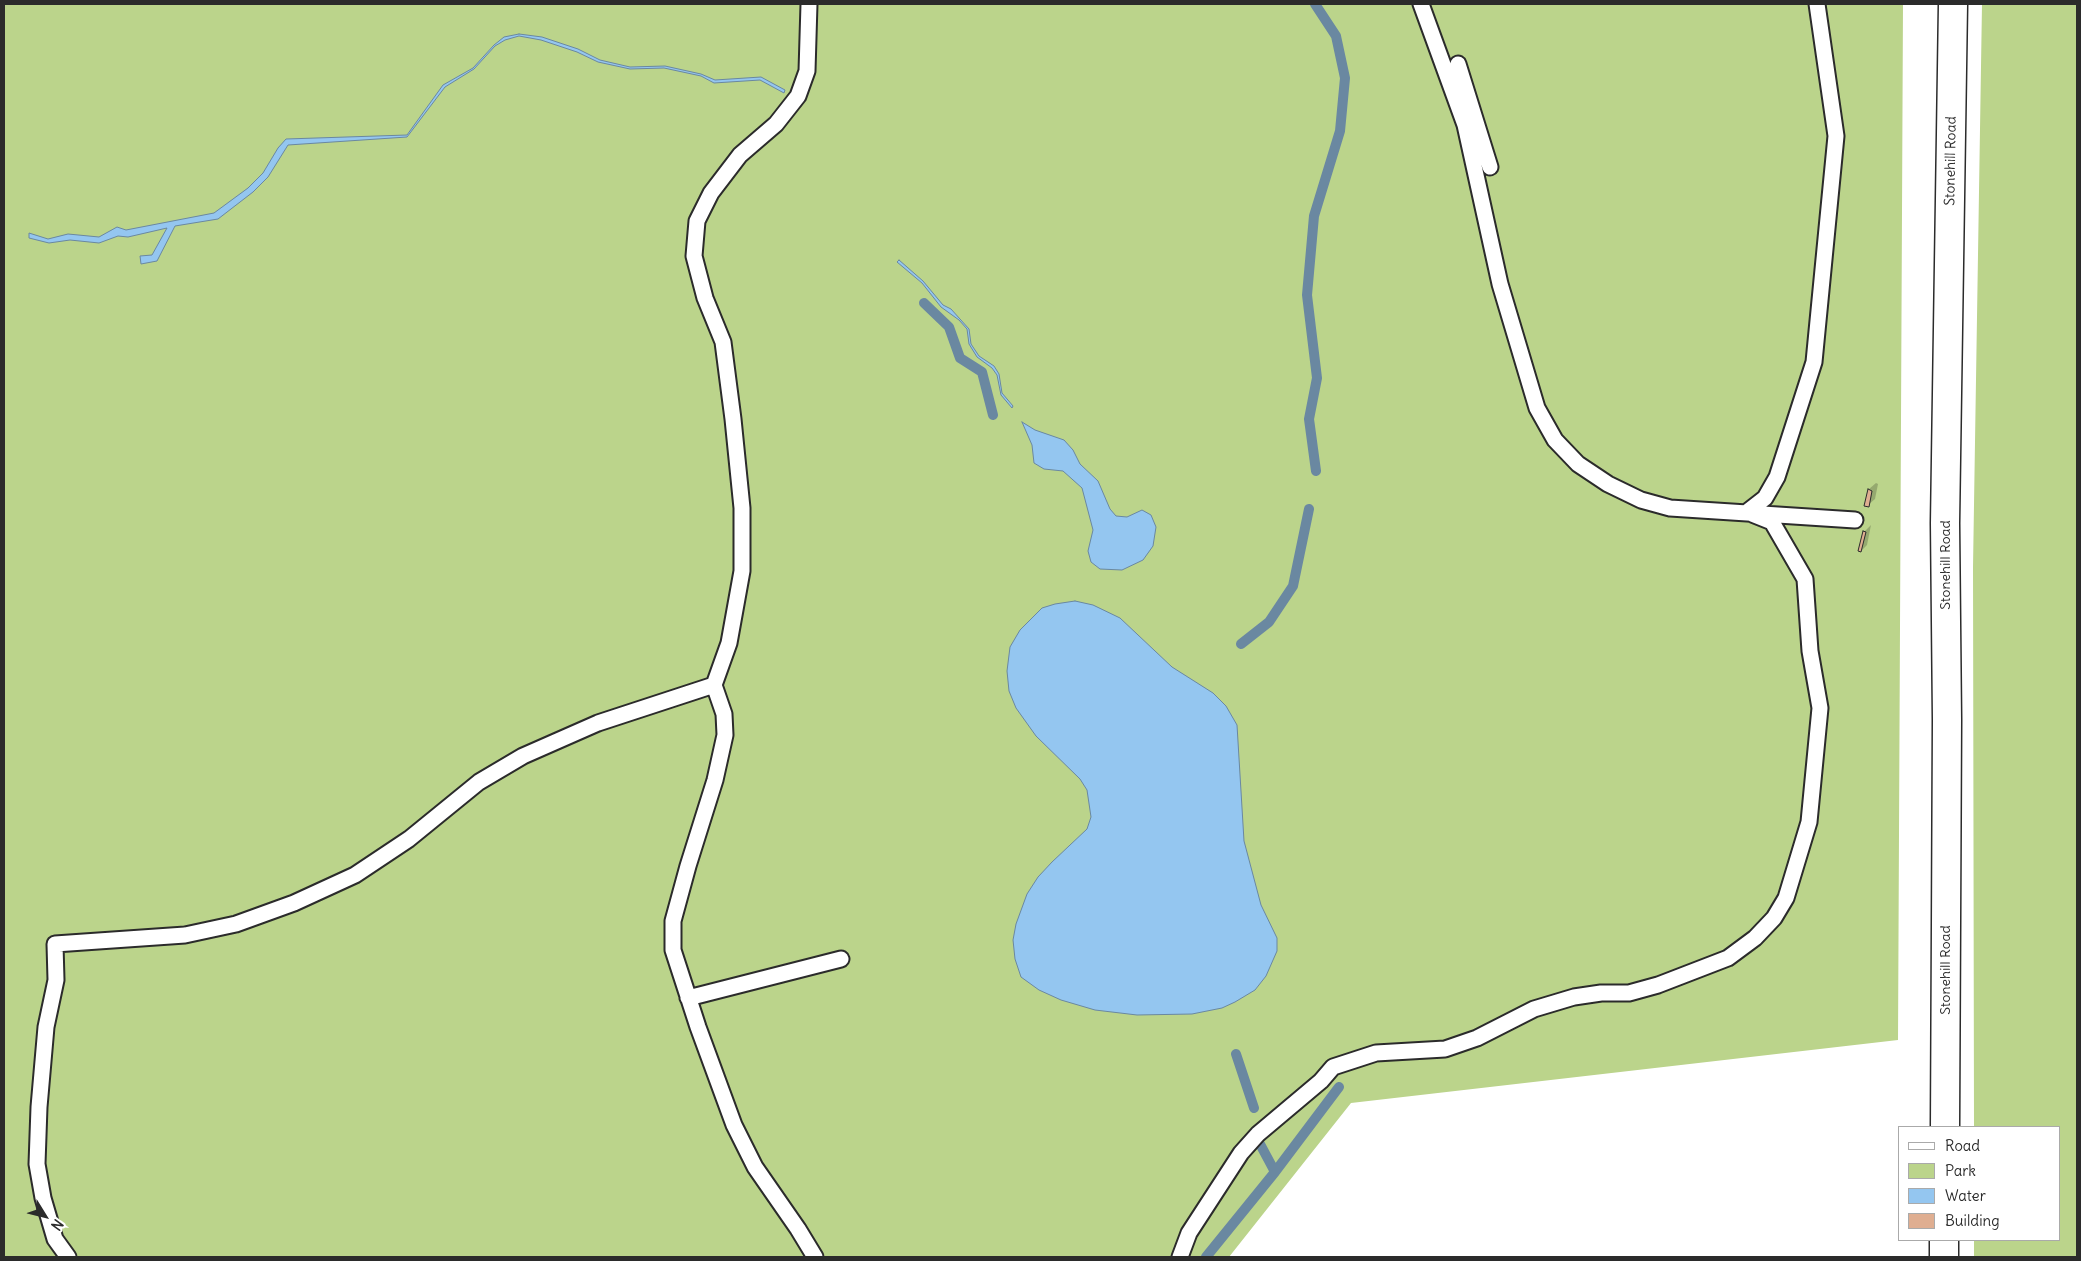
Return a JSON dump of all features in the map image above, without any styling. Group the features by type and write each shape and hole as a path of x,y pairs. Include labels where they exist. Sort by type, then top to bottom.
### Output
{"street":[{"name":"Stonehill Road","path":"1945,1126 1947,740 1945,523 1953,4"},
{"path":"1944,1241 1944,1257"}],"lane":[{"path":"809,4 807,71 798,96 776,124 740,155 711,193 698,222 694,256 705,298 723,342 742,508 742,571 729,643 714,685 724,714 725,735 715,780 673,921 673,950 688,998 734,1125 755,1167 815,1257"},
{"path":"1421,4 1465,125 1500,284 1537,408 1555,440 1578,464 1608,484 1642,500 1670,508 1855,520"},
{"path":"1746,512 1765,498 1778,477 1814,362 1836,136 1817,4"},
{"path":"1458,64 1490,167"},
{"path":"1180,1257 1189,1233 1242,1153 1258,1134 1321,1081 1333,1067 1376,1053 1445,1049 1477,1038 1534,1009 1574,997 1601,993 1629,993 1658,985 1728,958 1755,938 1774,918 1786,898 1809,822 1820,708 1810,651 1805,579 1772,522 1746,512"},
{"path":"68,1257 56,1239 43,1198 37,1164 39,1108 46,1027 56,980 55,944 185,935 236,924 294,902 355,875 409,839 479,782 523,756 598,723 714,685"},
{"path":"688,998 841,959"}],"green space":[{"path":"4,4 1903,4 1898,1040 1351,1103 1229,1257 4,1257"},
{"path":"1982,4 2077,4 2077,1257 1974,1257 1974,1241 2061,1241 2061,1126 1974,1126 1973,567"}],"water":[{"path":"519,34 542,37 578,49 600,60 630,67 665,66 701,74 715,80 761,77 785,90 784,93 760,80 714,83 701,76 664,68 630,69 598,62 577,52 541,40 519,36 505,40 495,46 474,69 445,87 407,137 288,145 268,177 253,192 218,219 175,226 157,261 141,264 140,256 152,255 167,228 128,237 118,236 99,243 70,240 49,243 29,238 29,233 48,239 68,234 99,237 117,227 126,230 214,213 248,188 263,173 278,148 286,139 407,135 443,85 473,68 494,45 504,37"},
{"path":"899,260 923,281 943,305 951,309 969,329 971,344 979,356 994,366 999,374 1002,393 1013,406 1012,408 1001,395 997,375 992,368 977,357 969,344 967,329 959,320 941,307 922,283 897,262"},
{"path":"1022,422 1035,430 1064,440 1073,450 1080,464 1098,481 1110,509 1116,516 1127,517 1142,510 1151,515 1156,527 1153,546 1143,560 1122,570 1100,569 1091,562 1088,551 1093,530 1082,488 1063,471 1044,469 1034,463 1032,445"},
{"path":"1075,601 1093,605 1120,618 1172,667 1213,693 1226,706 1237,725 1244,841 1261,905 1277,938 1277,951 1266,976 1255,990 1222,1008 1192,1014 1137,1015 1095,1010 1061,1000 1039,990 1021,977 1015,959 1013,940 1016,924 1027,894 1038,877 1087,829 1091,817 1087,790 1080,779 1036,736 1016,708 1009,691 1007,671 1010,647 1020,630 1042,608"}],"building":[{"path":"1868,489 1872,491 1869,507 1864,506"},
{"path":"1863,531 1866,532 1861,552 1858,551"}],"waterway":[{"path":"1315,4 1336,36 1345,78 1340,131 1314,216 1307,295 1317,378 1309,419 1316,471"},
{"path":"924,303 949,327 960,358 982,372 993,415"},
{"path":"1241,644 1269,622 1293,586 1309,509"},
{"path":"1236,1054 1254,1108"},
{"path":"1206,1257 1275,1172 1339,1087"},
{"path":"1260,1144 1275,1172"}]}
